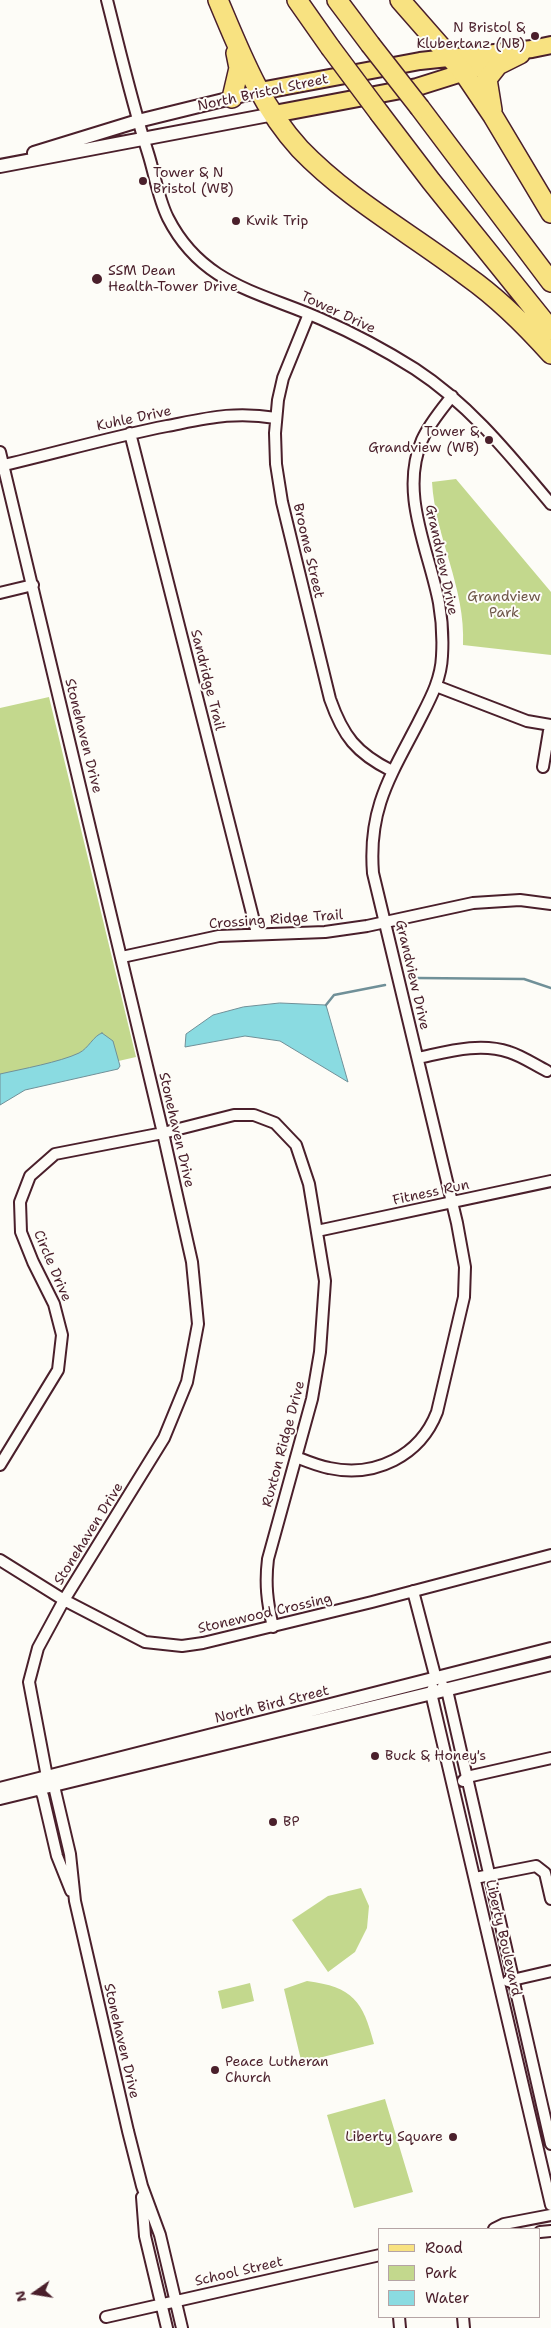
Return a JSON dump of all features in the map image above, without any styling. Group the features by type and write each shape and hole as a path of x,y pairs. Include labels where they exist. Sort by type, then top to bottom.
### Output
{"highway":[{"path":"218,0 235,42 260,91 299,148 341,186 490,294 551,354"},
{"path":"297,0 431,181 551,330"},
{"path":"338,0 551,282"},
{"path":"400,0 464,73 493,116 551,214"},
{"path":"232,98 239,68 235,42"},
{"path":"493,116 487,79 498,66 526,52"}],"main road":[{"name":"North Bristol Street","path":"274,114 417,86 551,45"},
{"name":"North Bristol Street","path":"260,91 450,57 526,52"}],"street":[{"name":"Tower Drive","path":"107,0 138,121 168,218 196,257 229,282 309,314 370,343 415,370 465,407 497,439 551,504"},
{"name":"North Bristol Street","path":"0,165 138,121 260,91"},
{"name":"North Bristol Street","path":"0,165 274,114"},
{"name":"Broome Street","path":"309,314 283,378 275,433 278,479 330,699 341,728 353,745 367,758 392,771"},
{"name":"Grandview Drive","path":"296,1457 328,1468 360,1470 388,1464 411,1451 431,1428 438,1412 464,1297 465,1267 452,1202 373,873 371,852 372,829 376,810 392,771 436,686 442,657 440,611 420,530 412,485 416,459 422,440 430,425 452,396"},
{"name":"Kuhle Drive","path":"2,465 130,433 222,415 249,414 276,418"},
{"name":"Sandridge Trail","path":"130,433 257,933"},
{"name":"Stonehaven Drive","path":"0,452 122,957 192,1262 198,1324 187,1382 164,1438 64,1600 38,1648 29,1682 47,1785 70,1854 75,1901 142,2186 160,2235 182,2328"},
{"path":"0,593 33,586"},
{"path":"436,686 527,721 551,725 543,767"},
{"name":"Crossing Ridge Trail","path":"122,957 219,936 257,933 325,932 496,900 551,904"},
{"path":"418,1058 456,1050 492,1048 510,1052 547,1071"},
{"name":"Ruxton Ridge Drive","path":"163,1133 234,1115 254,1115 276,1123 296,1146 310,1184 325,1281 320,1352 312,1400 268,1558 265,1580 266,1600 273,1626"},
{"name":"Circle Drive","path":"0,1465 58,1370 62,1335 54,1304 33,1262 22,1232 20,1202 30,1176 55,1154 163,1133"},
{"name":"Fitness Run","path":"317,1231 551,1181"},
{"name":"Stonewood Crossing","path":"0,1560 64,1600 146,1642 182,1646 273,1626 551,1555"},
{"name":"Liberty Boulevard","path":"413,1591 436,1678 447,1690 551,2144"},
{"name":"North Bird Street","path":"0,1798 436,1678 551,1650"},
{"name":"North Bird Street","path":"0,1789 47,1785 551,1664"},
{"path":"431,1693 436,1678"},
{"name":"Liberty Boulevard","path":"431,1693 455,1788 551,2205"},
{"path":"455,1788 467,1777 551,1758"},
{"name":"Stonehaven Drive","path":"47,1785 43,1796 57,1856 75,1901"},
{"path":"475,1878 536,1866 545,1873 551,1899"},
{"path":"499,1983 551,1971"},
{"name":"Stonehaven Drive","path":"142,2186 145,2236 167,2328"},
{"path":"496,2228 504,2224 551,2216"},
{"name":"School Street","path":"106,2317 378,2255"}],"green space":[{"name":"Grandview Park","path":"456,479 551,592 551,655 463,645 460,603 434,502 432,482"},
{"path":"49,697 136,1057 0,1088 0,708"},
{"path":"361,1888 369,1906 367,1928 355,1952 328,1972 292,1920 328,1896"},
{"path":"307,1981 335,1987 346,1992 354,1999 365,2017 374,2044 307,2061 301,2060 284,1989"},
{"path":"250,1983 254,2001 222,2009 218,1991"},
{"path":"385,2099 413,2192 354,2208 327,2115"}],"water":[{"path":"280,1003 326,1005 348,1082 280,1041 245,1036 185,1047 186,1034 213,1015 243,1007"},
{"path":"102,1033 113,1041 120,1066 118,1069 25,1090 0,1105 0,1074 41,1065 79,1053"}],"waterway":[{"path":"417,978 524,979 551,988"},
{"path":"326,1005 334,995 385,985"}],"place":[{"name":"N Bristol & Klubertanz (NB)","path":"535,36"},
{"name":"Tower & N Bristol (WB)","path":"143,181"},
{"name":"Kwik Trip","path":"236,221"},
{"name":"SSM Dean Health-Tower Drive","path":"97,279"},
{"name":"Tower & Grandview (WB)","path":"489,440"},
{"name":"Buck & Honey's","path":"375,1756"},
{"name":"BP","path":"273,1822"},
{"name":"Peace Lutheran Church","path":"215,2070"},
{"name":"Liberty Square","path":"453,2137"}]}
